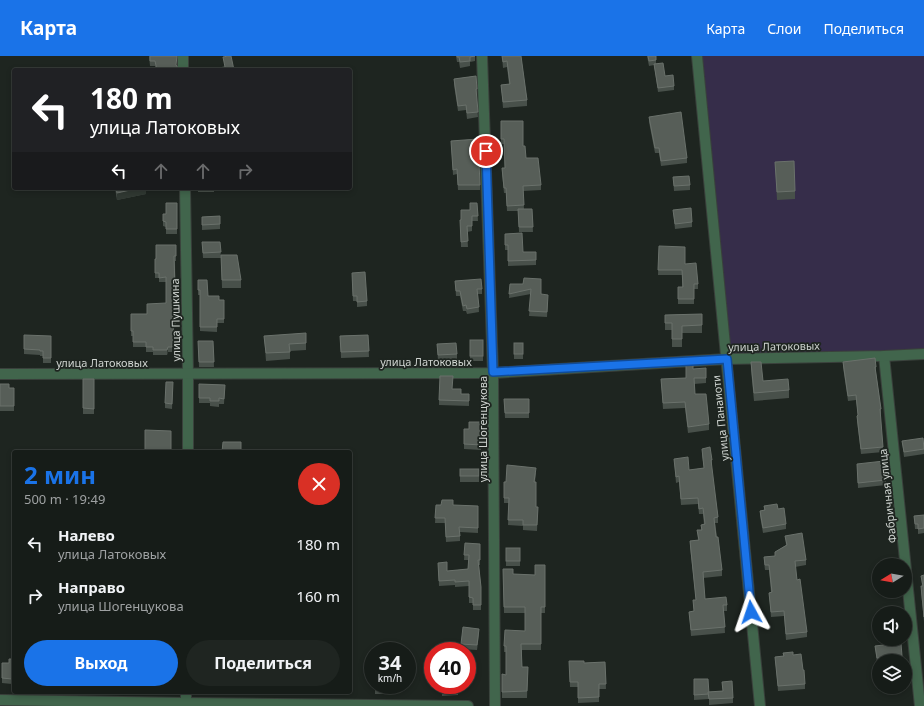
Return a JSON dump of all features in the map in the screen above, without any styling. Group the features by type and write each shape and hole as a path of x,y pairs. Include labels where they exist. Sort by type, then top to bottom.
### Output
{"street":[{"path":"183,56 183,68"},
{"name":"улица Шогенцукова","path":"482,56 493,372 495,706"},
{"name":"улица Панаиоти","path":"697,56 760,706"},
{"name":"улица Пушкина","path":"185,190 188,450"},
{"name":"улица Латоковых","path":"0,374 493,372 727,359 924,354"},
{"name":"Фабричная улица","path":"884,356 920,706"},
{"path":"186,694 186,705"},
{"path":"0,700 186,705 468,706"}],"shaded area":[{"path":"697,56 924,56 924,354 727,359"}],"building":[{"path":"150,56 177,56 176,65 178,68 157,68 155,61 150,61"},
{"path":"231,56 234,68 218,68 225,67 223,57"},
{"path":"457,56 475,56 470,57 470,61 460,62 459,57"},
{"path":"502,56 521,56 527,100 503,102 501,85 510,84 507,61 503,62"},
{"path":"648,56 656,56 656,60 649,61"},
{"path":"663,63 665,76 673,75 674,86 658,88 654,64"},
{"path":"476,76 478,112 467,113 466,105 458,106 454,79"},
{"path":"681,112 687,158 661,161 659,148 655,148 649,117"},
{"path":"501,121 523,121 523,146 525,146 526,158 538,158 541,185 523,186 524,205 507,206 506,188 504,188 502,168 505,168 504,139 501,139"},
{"path":"478,139 480,185 458,185 457,169 453,170 451,141"},
{"path":"794,161 795,191 777,192 775,162"},
{"path":"689,176 690,185 674,186 673,177"},
{"path":"116,190 130,190 117,193"},
{"path":"166,203 177,203 177,229 166,229 166,222 163,221 163,214 166,214"},
{"path":"470,203 477,203 478,216 472,216 472,226 467,226 468,241 461,242 461,210 470,210"},
{"path":"691,208 692,222 675,224 673,210"},
{"path":"518,209 532,209 533,227 519,227"},
{"path":"220,216 220,224 202,225 202,217"},
{"path":"522,233 523,252 536,252 536,260 508,261 508,245 505,245 505,234"},
{"path":"202,242 220,242 221,252 203,253"},
{"path":"156,245 176,245 176,256 174,256 176,319 174,319 172,347 168,347 167,350 153,350 153,347 146,347 146,342 133,342 133,331 131,331 131,314 147,314 147,304 166,303 166,277 159,278 159,273 155,273"},
{"path":"659,246 685,247 685,264 696,263 698,284 694,284 694,299 678,299 678,287 683,287 682,270 658,270"},
{"path":"221,255 237,255 241,280 222,280"},
{"path":"365,272 367,301 357,302 357,296 353,296 352,273"},
{"path":"524,278 541,279 541,294 548,295 547,312 529,311 531,289 509,294 510,284 523,284"},
{"path":"481,279 482,289 477,289 479,307 467,309 466,305 463,306 460,291 456,291 455,281"},
{"path":"198,280 207,280 208,296 219,296 219,300 224,300 224,319 217,319 217,327 200,327 200,290 198,290"},
{"path":"702,314 702,325 682,326 682,339 672,339 672,323 665,323 665,315"},
{"path":"306,333 306,343 289,344 290,352 266,353 264,336"},
{"path":"24,335 51,336 51,358 43,358 43,351 40,350 24,349"},
{"path":"368,335 369,351 341,352 340,336"},
{"path":"470,340 483,340 483,356 470,356"},
{"path":"198,341 213,341 214,362 199,362"},
{"path":"456,343 457,354 438,355 437,344"},
{"path":"514,343 523,343 523,354 514,354"},
{"path":"875,358 881,409 883,447 861,449 856,395 848,396 843,362"},
{"path":"686,362 693,362 693,369 706,368 706,378 694,378 695,394 706,394 709,424 688,427 685,402 663,403 661,379 686,378"},
{"path":"751,362 761,362 763,381 788,379 789,390 754,393"},
{"path":"440,376 453,376 452,389 461,389 461,394 469,394 469,401 439,400"},
{"path":"83,379 94,379 94,409 83,408"},
{"path":"166,382 173,382 172,404 165,403"},
{"path":"0,384 9,384 9,388 14,388 14,406 0,406"},
{"path":"199,384 225,385 224,399 219,398 219,401 210,401 210,398 199,398"},
{"path":"504,399 529,399 529,413 505,413"},
{"path":"469,422 480,422 481,445 464,444 464,429 469,429"},
{"path":"145,430 171,431 171,450 145,450"},
{"path":"923,438 924,449 904,452 902,441"},
{"path":"223,442 241,442 241,450 222,450"},
{"path":"710,447 718,517 714,518 722,570 703,572 705,599 726,597 727,605 723,605 725,627 691,630 689,612 694,611 693,600 696,600 690,541 699,540 697,530 702,530 701,525 705,524 703,508 699,509 698,498 681,499 679,476 676,477 674,459 688,457 689,470 704,468 702,449"},
{"path":"884,461 886,480 858,483 857,464"},
{"path":"507,465 536,468 534,482 536,482 536,507 538,507 537,525 523,525 523,520 508,520 509,498 504,498 504,482 506,482"},
{"path":"460,469 479,469 479,476 460,476"},
{"path":"442,500 453,500 453,505 478,506 478,528 459,527 460,536 446,537 445,518 435,518 436,505 441,505"},
{"path":"777,504 778,509 784,508 786,524 763,528 760,511 765,510 764,506"},
{"path":"924,515 924,528 918,529 918,524 915,524 914,516"},
{"path":"802,533 806,560 795,561 797,580 800,579 807,632 786,634 784,611 771,612 769,593 772,592 769,565 765,565 764,557 775,556 775,552 787,545 785,536"},
{"path":"465,543 480,544 480,560 478,560 481,605 473,605 473,598 469,597 469,581 439,581 438,563 447,562 447,571 468,569 469,555 464,555"},
{"path":"506,548 520,548 520,561 506,561"},
{"path":"535,565 545,565 545,607 541,607 541,644 521,644 522,667 528,667 527,691 502,692 502,674 506,675 506,646 504,646 505,630 525,631 525,607 504,607 503,569 513,569 513,574 535,575"},
{"path":"924,575 924,617 921,586 923,586 921,576"},
{"path":"463,627 479,629 477,645 476,642 461,642"},
{"path":"875,646 901,646 902,654 876,654"},
{"path":"793,652 793,655 801,654 805,684 778,686 775,657 784,656 783,653"},
{"path":"9,659 12,659 12,679 2,678 2,663 9,663"},
{"path":"569,661 584,661 584,663 605,662 606,684 599,684 599,697 578,698 578,682 570,682"},
{"path":"694,679 708,679 709,694 694,695"},
{"path":"732,681 733,698 709,699 708,692 723,691 722,682"}],"route":[{"path":"486,151 493,372 727,359 751,612"}]}
